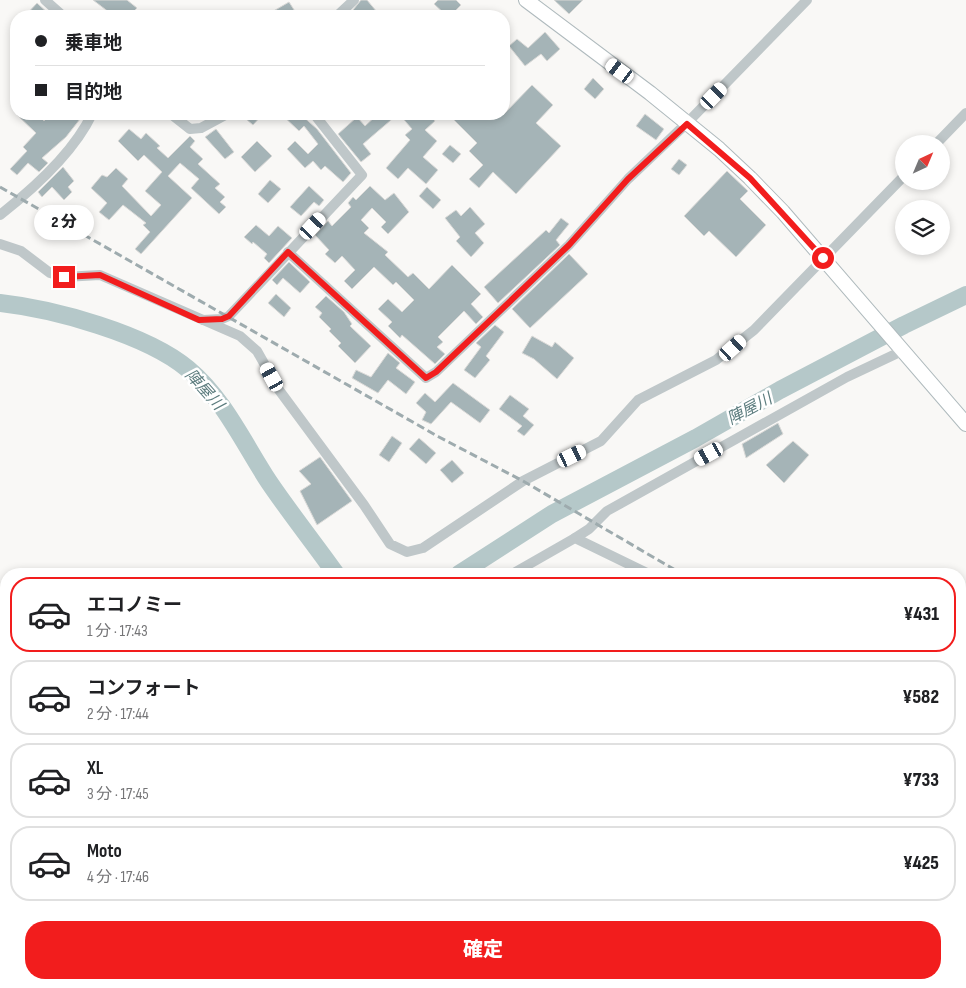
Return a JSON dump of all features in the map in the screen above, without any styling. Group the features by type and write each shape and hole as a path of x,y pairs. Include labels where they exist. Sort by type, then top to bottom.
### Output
{"street":[{"path":"45,0 56,10"},
{"path":"343,10 354,0"},
{"path":"526,0 539,12 650,92 750,178 823,258 966,424"},
{"path":"288,252 426,378 436,372 569,245 628,179 687,124 807,0"},
{"path":"945,135 966,113"},
{"path":"0,215 21,199 74,144 88,120"},
{"path":"179,120 190,129 201,128 216,120"},
{"path":"199,320 222,319 229,316 362,174 319,120"},
{"path":"0,244 22,251 50,273 64,277 100,275 199,320 240,336 257,351 279,390 364,505 390,544 407,552 423,548 523,481 601,441 638,400 733,348 754,330 895,185"},
{"path":"523,568 576,538 588,529 602,514 847,377 901,349"},
{"path":"576,538 637,568"}],"building":[{"path":"93,0 127,0 137,8 135,10 106,10"},
{"path":"361,0 367,0 375,10 353,10"},
{"path":"438,0 456,0 461,5 456,10 440,10 434,4"},
{"path":"554,0 583,0 569,14"},
{"path":"289,2 294,10 275,10"},
{"path":"37,3 45,10 31,10"},
{"path":"545,32 560,49 547,61 541,54 525,66 510,45 517,39 528,48"},
{"path":"593,78 604,89 595,99 584,89"},
{"path":"532,85 553,105 536,123 561,146 516,194 493,172 479,188 469,179 483,165 469,151 477,143 454,120 510,120 510,108"},
{"path":"645,114 664,129 656,140 636,126"},
{"path":"22,120 79,120 66,137 42,158 48,163 39,172 28,163 17,175 10,169 27,151 23,147 36,133"},
{"path":"247,120 258,120 253,125"},
{"path":"287,120 307,120 317,129 351,173 343,182 325,166 321,170 313,161 305,168 287,149 295,141 308,154 318,144 304,126 299,131"},
{"path":"354,120 360,120 365,126 372,120 391,120 363,144 371,154 361,162 338,134"},
{"path":"404,120 435,121 425,130 437,141 423,157 438,170 426,184 408,168 398,179 386,168 410,140 405,135 412,129"},
{"path":"129,129 141,139 146,133 160,146 157,148 168,158 190,136 195,141 190,147 203,159 198,164 220,184 215,188 225,197 220,202 226,207 219,214 191,188 199,179 180,163 168,176 192,198 141,254 135,249 150,232 143,225 146,223 123,205 109,220 99,212 107,203 91,188 102,175 107,177 116,168 128,179 122,186 151,216 161,205 145,191 162,172 144,155 138,161 118,141"},
{"path":"216,129 234,152 225,159 205,137"},
{"path":"257,141 272,156 255,172 241,157"},
{"path":"450,145 461,154 453,163 442,154"},
{"path":"679,159 687,165 679,175 671,169"},
{"path":"63,167 74,181 68,187 72,192 64,200 52,187 42,197 38,192"},
{"path":"727,171 748,191 740,199 766,225 736,257 709,231 704,236 684,216"},
{"path":"270,180 281,189 268,203 258,194"},
{"path":"309,186 324,200 319,206 314,202 301,216 290,207"},
{"path":"370,186 385,200 394,193 409,212 388,234 381,227 386,222 372,208 361,220 369,228 364,233 388,252 385,255 408,277 413,273 429,289 452,265 481,294 471,304 483,317 476,324 464,311 438,337 443,342 437,347 445,354 435,364 402,335 400,338 388,326 392,322 378,309 388,299 402,312 414,300 396,282 393,285 374,267 352,289 344,281 355,270 342,256 335,263 325,254 329,250 315,235 328,221 332,226 351,207 348,203 353,197 356,200"},
{"path":"427,187 441,200 433,209 419,196"},
{"path":"470,207 485,224 475,233 484,243 471,257 456,241 460,237 445,218 456,210 461,216"},
{"path":"561,218 569,224 556,240 560,245 498,303 484,287 546,230 549,233"},
{"path":"256,225 269,236 278,226 292,238 269,263 264,258 267,254 244,237"},
{"path":"569,254 588,274 530,328 512,309"},
{"path":"289,262 310,282 300,293 283,278 277,285 272,280"},
{"path":"276,294 291,308 284,317 268,303"},
{"path":"326,296 344,312 352,324 350,326 371,346 355,363 338,346 341,343 319,317 322,313 315,307"},
{"path":"495,325 504,332 486,356 490,360 475,378 464,370 481,347 476,343"},
{"path":"532,336 552,347 555,342 574,358 557,379 534,359 522,353"},
{"path":"388,353 400,363 396,368 415,382 406,394 388,380 378,393 352,378 356,370 371,377"},
{"path":"453,383 490,410 480,423 451,402 431,424 422,420 426,412 416,403 425,393 435,402"},
{"path":"510,395 529,409 523,416 534,425 524,436 517,431 522,426 499,409"},
{"path":"778,423 783,434 746,458 742,444"},
{"path":"392,436 402,443 389,462 379,455"},
{"path":"419,438 436,453 426,464 409,449"},
{"path":"793,441 809,455 784,483 766,465"},
{"path":"320,457 352,501 317,525 300,491 311,484 299,471"},
{"path":"452,460 464,473 452,483 440,470"}],"waterway":[{"name":"陣屋川","path":"468,568 552,514 696,438 780,390 966,295"},
{"name":"陣屋川","path":"0,303 72,317 124,334 170,356 188,369 201,381 223,408 269,482 332,568"}],"railway":[{"path":"0,187 439,437 523,481 672,568"}],"route":[{"path":"64,277 100,275 199,320 222,319 229,316 288,252 426,378 436,372 569,245 628,179 655,156 687,124 720,149 750,178 823,258"}]}
